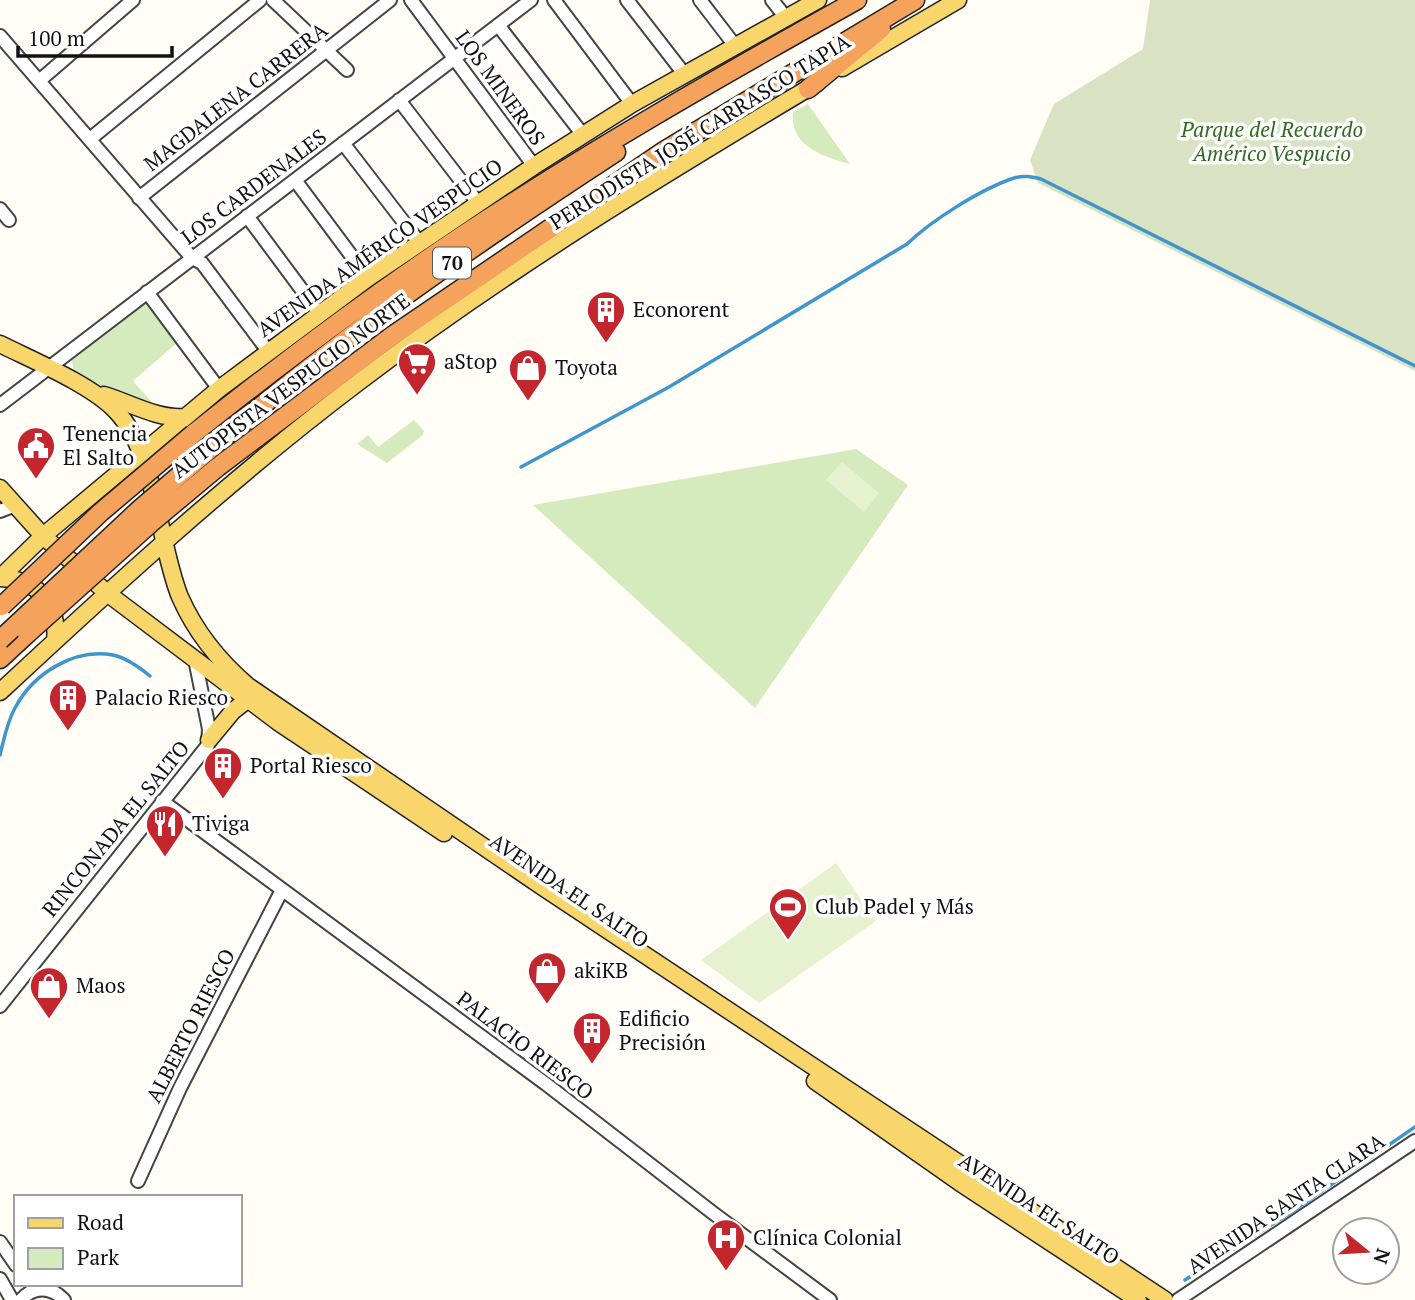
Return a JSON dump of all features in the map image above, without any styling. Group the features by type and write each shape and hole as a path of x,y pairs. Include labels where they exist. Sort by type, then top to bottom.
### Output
{"highway":[{"name":"AUTOPISTA VESPUCIO NORTE","path":"1,607 101,512 193,434 296,353 456,240 565,169 856,0"},
{"name":"AUTOPISTA VESPUCIO NORTE","path":"0,659 153,521 219,466 392,336 664,151 916,0"},
{"path":"808,89 916,0"},
{"name":"70","path":"0,640 140,509 264,402 463,255 666,118 704,88"}],"main road":[{"name":"AVENIDA AMÉRICO VESPUCIO","path":"0,578 43,536 185,416 368,278 534,166 632,104 818,0"},
{"name":"PERIODISTA JOSÉ CARRASCO TAPIA","path":"107,593 327,406 448,317 628,196 958,0"},
{"path":"0,344 93,393 171,418 185,416"},
{"name":"AVENIDA EL SALTO","path":"93,393 122,417 141,453 180,596 201,632 224,663 248,687 1139,1297"},
{"path":"185,416 177,440 181,459 188,470 215,484 240,478"},
{"path":"120,471 135,471 142,475 150,488"},
{"name":"AVENIDA EL SALTO","path":"0,488 43,536 107,593 247,700 838,1097 959,1182 1139,1297 1165,1300"},
{"path":"0,578 23,582 43,596 54,617 55,641"},
{"path":"0,692 107,593"},
{"path":"180,596 195,659"},
{"path":"209,740 233,711 247,700"}],"street":[{"path":"39,81 133,0"},
{"path":"90,139 260,0"},
{"path":"273,0 347,70"},
{"name":"MAGDALENA CARRERA","path":"139,198 390,0"},
{"name":"LOS MINEROS","path":"411,0 534,166"},
{"name":"LOS CARDENALES","path":"0,405 531,0"},
{"path":"554,0 632,104"},
{"path":"627,0 685,75"},
{"path":"700,0 736,47"},
{"path":"772,0 786,18"},
{"path":"499,24 583,135"},
{"path":"0,36 192,258 202,263 268,351"},
{"path":"399,100 478,203"},
{"path":"343,143 419,242"},
{"path":"295,180 368,278"},
{"path":"0,209 9,220"},
{"path":"247,216 319,313"},
{"path":"147,292 219,389"},
{"path":"0,511 16,505"},
{"name":"RINCONADA EL SALTO","path":"0,1006 205,748 209,740 195,659"},
{"name":"PALACIO RIESCO","path":"162,801 546,1084 830,1300"},
{"name":"ALBERTO RIESCO","path":"138,1181 180,1088 282,890"},
{"name":"AVENIDA SANTA CLARA","path":"1178,1300 1415,1141"},
{"path":"0,1241 14,1262"},
{"path":"0,1279 12,1300"},
{"path":"20,1300 37,1287 54,1291 64,1300"}],"green space":[{"name":"Parque del Recuerdo Américo Vespucio","path":"1150,0 1415,0 1415,371 1038,183 1030,160 1054,104 1143,49"},
{"path":"808,104 850,164 819,153 802,142 793,124 793,112"},
{"path":"147,300 179,341 133,381 157,408 74,375 72,360"},
{"path":"414,420 424,431 423,435 387,463 357,444 368,435 378,447"},
{"path":"856,449 908,485 755,708 533,505"},
{"path":"842,462 879,493 864,512 826,480"},
{"name":"Club Padel y Más","path":"836,863 876,921 759,1003 701,960"}],"waterway":[{"path":"521,467 669,387 907,244 972,197 1021,177 1041,179 1415,366"},
{"path":"0,755 15,708 32,684 56,666 83,656 113,655 137,666 150,676"},
{"path":"1185,1280 1290,1213 1415,1127"}],"place":[{"name":"Econorent","path":"606,344"},
{"name":"aStop","path":"417,396"},
{"name":"Toyota","path":"528,402"},
{"name":"Tenencia El Salto","path":"36,480"},
{"name":"Palacio Riesco","path":"68,732"},
{"name":"Portal Riesco","path":"223,800"},
{"name":"Tiviga","path":"165,858"},
{"name":"Club Padel y Más","path":"788,941"},
{"name":"akiKB","path":"547,1005"},
{"name":"Maos","path":"49,1020"},
{"name":"Edificio Precisión","path":"592,1065"},
{"name":"Clínica Colonial","path":"726,1272"}]}
